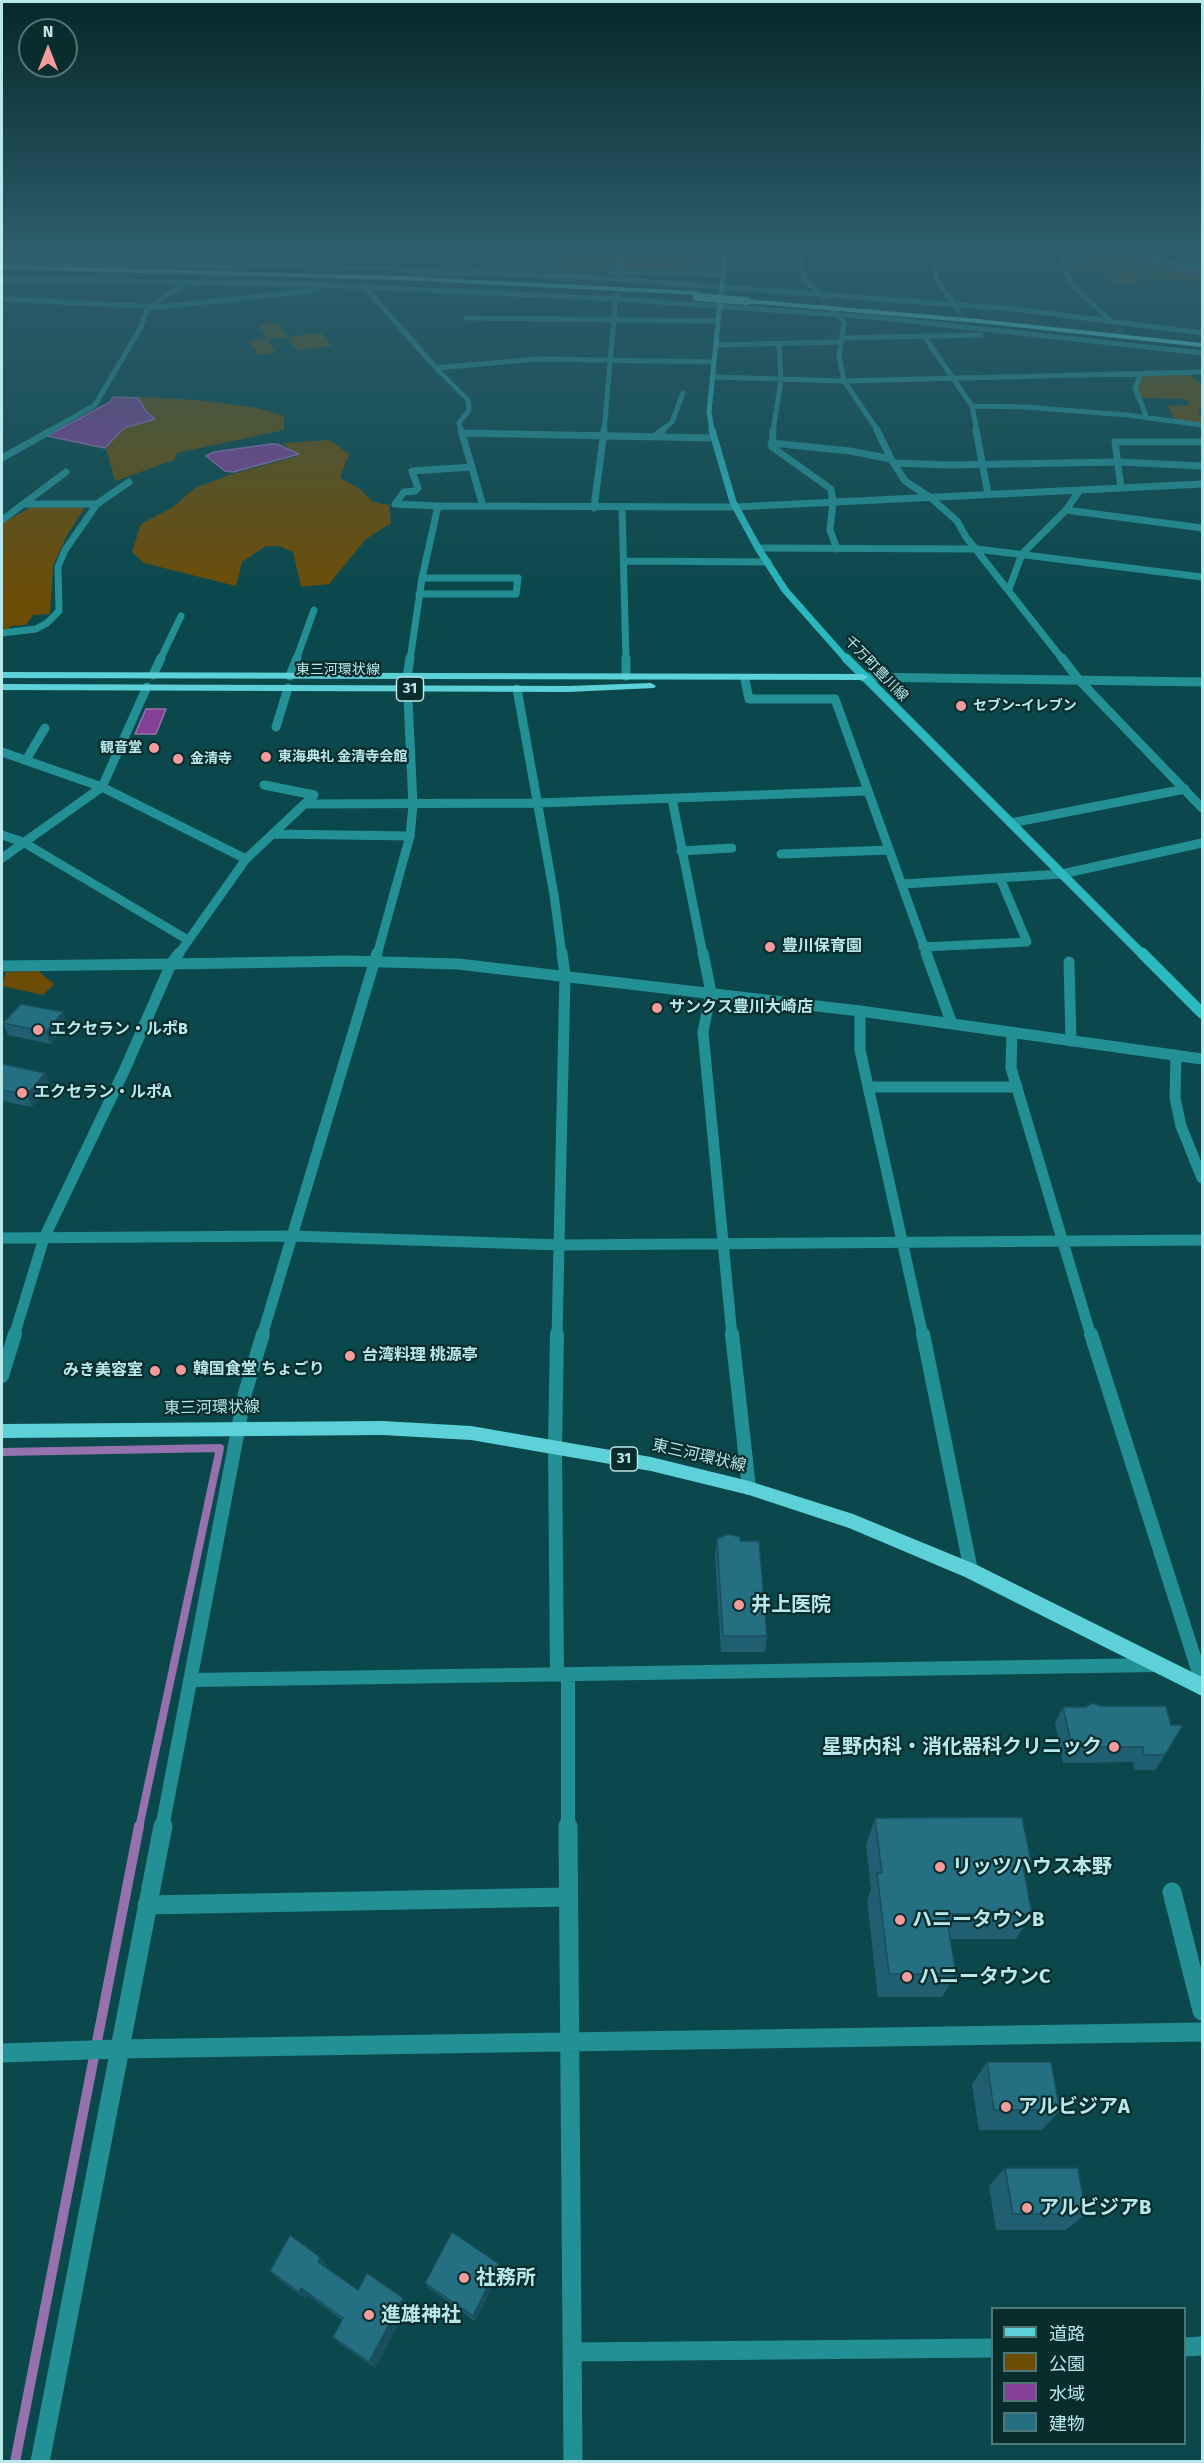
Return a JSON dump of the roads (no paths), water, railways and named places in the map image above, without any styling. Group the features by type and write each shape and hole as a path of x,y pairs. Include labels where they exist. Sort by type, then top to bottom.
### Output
{"main road":[{"name":"千万町豊川線","path":"713,369 709,412 712,438 735,507 785,590 863,677 1203,1013"},
{"name":"東三河環状線","path":"2,675 863,677"},
{"name":"東三河環状線","path":"2,687 604,688 819,677"},
{"name":"東三河環状線","path":"2,1431 394,1428 471,1433 651,1464 749,1488 853,1522 972,1571 1057,1612 1203,1688"}],"street":[{"path":"2,458 5,453 95,405 116,369"},
{"path":"437,369 468,400 469,410 459,423 483,506"},
{"path":"594,508 610,369"},
{"path":"780,369 772,447 831,489 833,503 830,530 837,549"},
{"path":"840,369 844,381 879,432 892,461 905,481 931,498 957,521 1079,680 1203,808"},
{"path":"945,369 972,406 988,494"},
{"path":"1189,372 1203,382"},
{"path":"712,377 844,381 1203,372"},
{"path":"1141,374 1135,388 1147,418"},
{"path":"655,436 672,422 683,393"},
{"path":"972,406 1025,407 1203,425"},
{"path":"462,433 712,438"},
{"path":"1121,488 1115,442 1203,442"},
{"path":"771,443 850,451 892,461 983,465 1119,462 1203,466"},
{"path":"472,467 412,471 418,488 415,492 404,492 395,504 594,508 735,507 1203,484"},
{"path":"2,520 66,472"},
{"path":"2,633 36,629 47,623 59,611 57,567 65,550 97,504 129,482"},
{"path":"1009,589 1022,554 1066,510 1080,490"},
{"path":"23,504 97,504"},
{"path":"40,2462 118,2049 192,1680 245,1393 375,962 410,836 413,805 407,677 419,594 438,506"},
{"path":"622,508 626,676"},
{"path":"1066,510 1203,528"},
{"path":"758,548 977,549 1203,577"},
{"path":"624,561 768,562"},
{"path":"419,594 516,594 518,578 422,578"},
{"path":"290,676 314,610"},
{"path":"153,675 181,616"},
{"path":"863,677 1203,682"},
{"path":"745,680 749,699 835,699 952,1024"},
{"path":"2,858 102,787 147,687"},
{"path":"276,727 288,688"},
{"path":"517,689 538,803 565,975 555,1447 567,1897 573,2462"},
{"path":"26,760 45,728"},
{"path":"2,752 102,787 246,859"},
{"path":"2,1376 44,1238 126,1069 171,964 246,859 314,795 264,784"},
{"path":"1011,823 1185,789"},
{"path":"306,804 538,803 867,791"},
{"path":"672,798 711,992 703,1032 722,1244 749,1488"},
{"path":"273,834 410,836"},
{"path":"2,835 23,842 188,940"},
{"path":"903,884 1062,874 1203,843"},
{"path":"681,850 732,848"},
{"path":"781,854 890,850"},
{"path":"923,947 1027,942 1000,878"},
{"path":"2,966 375,962 458,964 711,992 1203,1059"},
{"path":"1069,962 1071,1041"},
{"path":"860,1011 860,1050 904,1242 972,1571"},
{"path":"1012,1033 1011,1068 1060,1241 1203,1682"},
{"path":"1176,1055 1174,1098 1181,1126 1203,1178"},
{"path":"869,1087 1017,1087"},
{"path":"2,1238 292,1236 560,1245 1203,1240"},
{"path":"192,1680 1158,1665"},
{"path":"1172,1892 1203,2011"},
{"path":"147,1905 567,1897"},
{"path":"2,2053 118,2049 1203,2032"},
{"path":"1186,2347 1203,2346"},
{"path":"573,2352 991,2348"}],"water":[{"path":"113,397 138,398 146,411 155,419 124,428 105,448 47,436 110,402"},
{"path":"277,444 299,454 233,472 225,471 206,456 214,452"},
{"path":"146,709 166,709 156,734 135,734"}],"waterway":[{"path":"2,1452 220,1448 139,1828"},
{"path":"15,2462 139,1826"}],"place":[{"name":"セブン-イレブン","path":"961,706"},
{"name":"観音堂","path":"154,748"},
{"name":"東海典礼 金清寺会館","path":"266,757"},
{"name":"金清寺","path":"178,759"},
{"name":"豊川保育園","path":"770,947"},
{"name":"サンクス豊川大崎店","path":"657,1008"},
{"name":"エクセラン・ルポB","path":"38,1030"},
{"name":"エクセラン・ルポA","path":"22,1093"},
{"name":"台湾料理 桃源亭","path":"350,1356"},
{"name":"韓国食堂 ちょごり","path":"181,1370"},
{"name":"みき美容室","path":"155,1371"},
{"name":"井上医院","path":"739,1605"},
{"name":"星野内科・消化器科クリニック","path":"1114,1747"},
{"name":"リッツハウス本野","path":"940,1867"},
{"name":"ハニータウンB","path":"900,1920"},
{"name":"ハニータウンC","path":"907,1977"},
{"name":"アルビジアA","path":"1006,2107"},
{"name":"アルビジアB","path":"1027,2208"},
{"name":"社務所","path":"464,2278"},
{"name":"進雄神社","path":"369,2315"}]}
